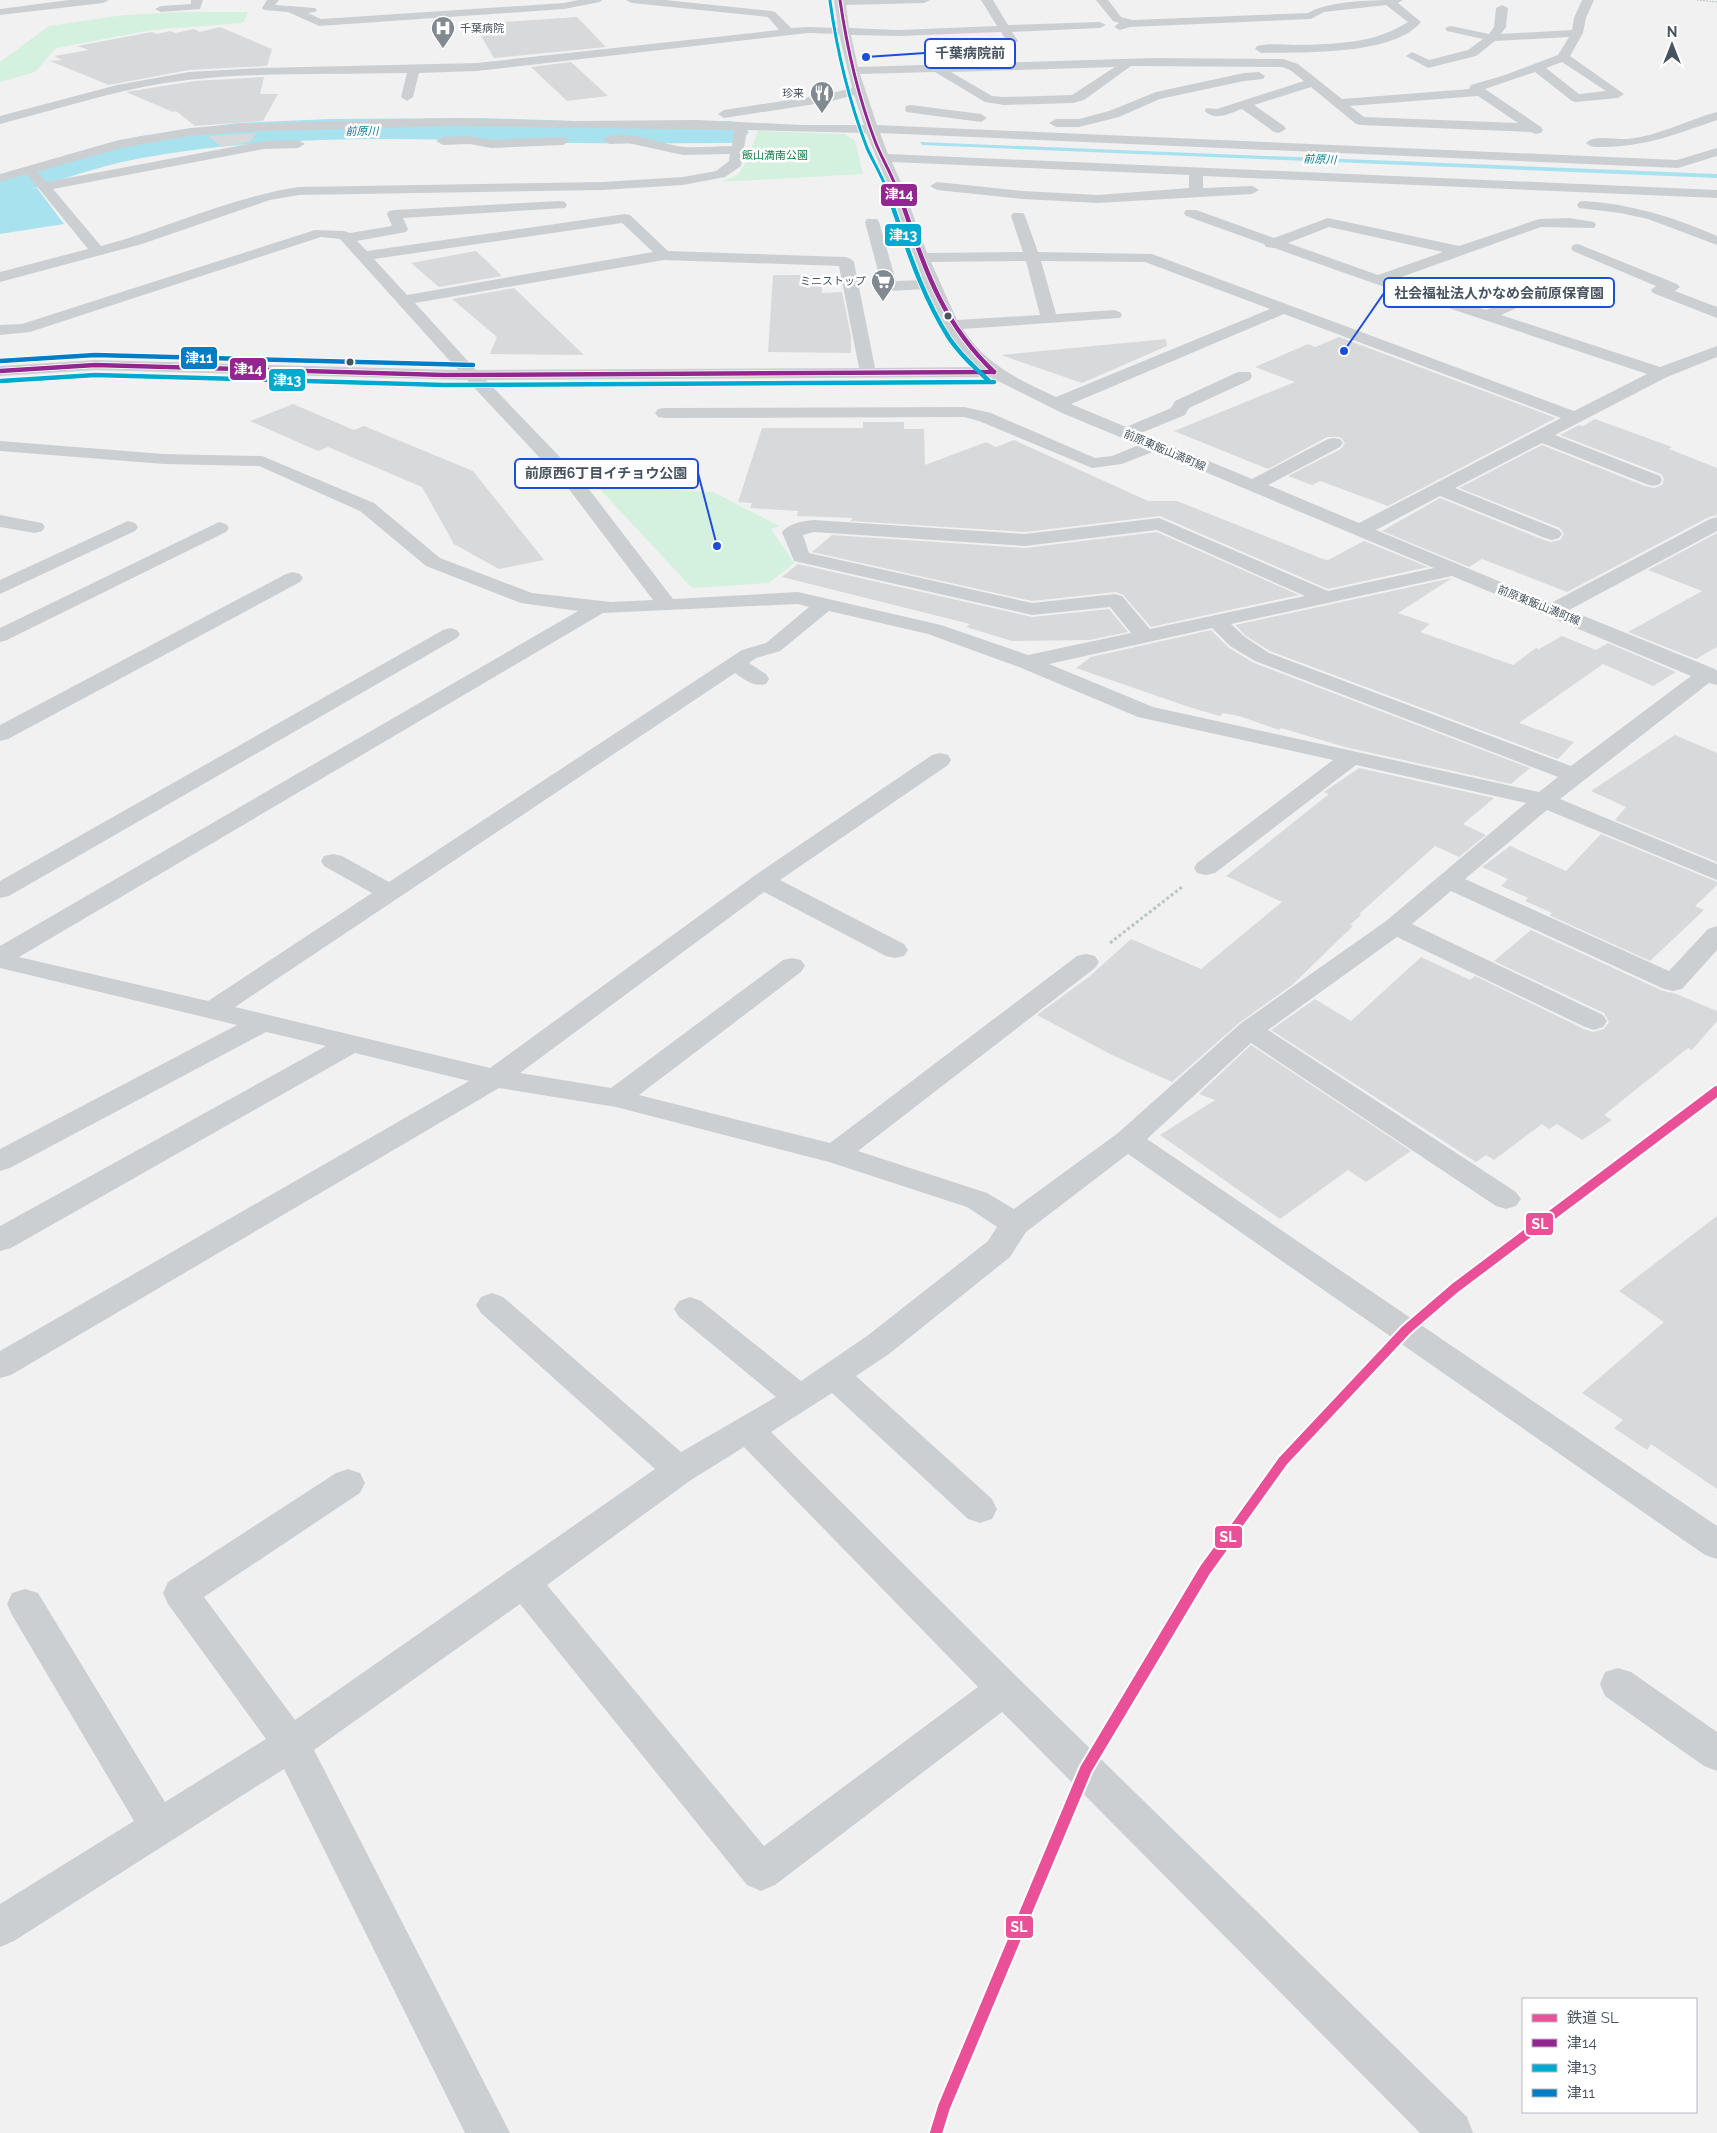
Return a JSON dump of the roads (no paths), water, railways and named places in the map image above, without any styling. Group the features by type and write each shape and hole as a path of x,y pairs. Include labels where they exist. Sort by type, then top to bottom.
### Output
{"street":[{"path":"0,12 103,0"},
{"path":"161,9 196,6 197,0"},
{"path":"273,0 268,8 292,10 360,8"},
{"path":"292,10 319,23 564,6 596,0"},
{"path":"632,0 771,14"},
{"path":"741,0 771,14 788,32"},
{"path":"840,1 924,0"},
{"path":"987,0 1028,66"},
{"path":"1089,0 1117,28"},
{"path":"1102,0 1117,28 1140,63"},
{"path":"1311,0 1317,15"},
{"path":"1141,48 1153,62 1282,63 1294,66 1307,79 1361,121 1535,129 1475,88 1538,68 1563,57 1577,33 1580,18 1588,0"},
{"name":"前原東飯山満町線","path":"840,1 843,31 848,43 853,71 872,129 933,284 952,325 977,359 994,372 1057,404 1712,676"},
{"path":"877,1 896,29"},
{"path":"0,120 118,89 188,76 235,72 414,70 517,64 826,29 872,32 896,29 1004,27 1117,28 1220,16 1317,15 1393,1 1415,22 1382,40 1341,46 1246,50 1140,63 938,69 914,64 853,71"},
{"path":"65,4 71,16"},
{"path":"430,6 443,14"},
{"path":"1412,56 1428,64 1452,60 1472,53 1492,38 1500,27 1502,8"},
{"path":"1451,29 1492,38 1577,33"},
{"path":"1329,34 1341,46"},
{"path":"1538,68 1576,98 1618,94 1563,57"},
{"path":"938,69 989,99 1004,101 1073,99 1080,97 1126,65 1125,63"},
{"path":"406,97 414,70"},
{"path":"884,158 1037,141 1079,123 1114,114 1160,96 1244,77 1278,76 1307,79"},
{"path":"1160,96 1204,111 1243,104 1307,79"},
{"path":"941,86 967,85"},
{"path":"696,124 716,115 818,99 859,90"},
{"path":"1339,103 1479,92"},
{"path":"1243,104 1280,129"},
{"path":"911,109 997,119"},
{"path":"1579,143 1639,141 1717,116"},
{"path":"0,178 29,168 119,144 190,132 247,127 380,129 451,122 573,125 696,124 872,129 1037,141 1198,143 1538,186 1717,194"},
{"path":"0,277 136,241 267,196 291,192 602,186 683,181 720,174 736,163 741,126"},
{"path":"599,140 628,139 683,151 738,150"},
{"path":"431,141 470,140 491,144 579,141"},
{"path":"1037,141 1196,171 1528,158 1678,164 1702,171"},
{"path":"1023,195 1037,141"},
{"path":"1196,192 1198,143"},
{"path":"44,187 264,145 314,144"},
{"path":"1678,164 1717,152"},
{"path":"1528,158 1543,203"},
{"path":"1363,164 1366,195"},
{"path":"29,168 98,252"},
{"path":"937,186 1023,195 1098,199 1234,189 1262,190"},
{"path":"1568,204 1603,206 1649,214 1675,222 1717,241"},
{"path":"347,238 401,229 394,214 560,205"},
{"path":"1191,214 1271,244 1661,373"},
{"path":"1018,216 1032,256 1049,319"},
{"path":"1675,222 1692,217"},
{"path":"362,256 625,218 664,255"},
{"path":"872,222 890,286 933,284"},
{"path":"1271,244 1328,222 1459,251"},
{"path":"1378,280 1539,222 1569,222 1589,225"},
{"path":"0,330 24,328 320,233 344,235 575,484 667,604"},
{"path":"1578,248 1672,287 1659,290 1717,313"},
{"path":"403,300 664,255 846,262 868,373"},
{"path":"922,258 1032,256 1147,258 1576,418"},
{"path":"1486,316 1561,282"},
{"path":"1057,404 1285,308"},
{"path":"952,325 1114,315"},
{"path":"24,328 7,371 95,365 473,375 994,372"},
{"path":"1360,531 1661,373 1717,350"},
{"path":"1126,433 1179,411 1181,405 1244,376"},
{"path":"718,412 720,389"},
{"path":"853,390 855,412"},
{"path":"788,391 788,412"},
{"path":"664,413 964,412 985,417 1092,463 1100,464 1110,463 1154,445"},
{"path":"1541,436 1654,480"},
{"path":"1253,486 1334,443"},
{"path":"0,446 164,459 262,461 367,507 433,562 528,599 611,608 798,598 934,629 1027,662 1146,712 1544,800 1717,873"},
{"path":"1440,489 1552,534"},
{"path":"0,521 35,528"},
{"path":"1553,610 1717,523"},
{"path":"1145,637 1114,600 1032,609 801,557 792,532 804,527 814,526 1024,540 1159,524 1327,598"},
{"path":"0,588 128,528"},
{"path":"0,636 219,528"},
{"path":"1027,662 1453,570"},
{"path":"0,734 293,578"},
{"path":"211,1011 734,663 749,654 773,648 824,605"},
{"path":"0,959 599,607"},
{"path":"1217,621 1227,634 1241,646 1262,657 1574,775"},
{"path":"0,891 450,634"},
{"path":"734,663 758,679"},
{"path":"0,1927 291,1744 679,1470 800,1398 878,1345 999,1249 1015,1224 1128,1140 1250,1030 1395,926 1574,775 1712,676"},
{"path":"1206,868 1352,758"},
{"path":"0,1366 495,1078 763,881 940,760"},
{"path":"333,861 389,892"},
{"path":"763,881 895,950"},
{"path":"1449,881 1673,982 1717,934"},
{"path":"1395,926 1594,1021"},
{"path":"0,959 495,1078 616,1098 835,1154 977,1200 1015,1224"},
{"path":"835,1154 1086,962"},
{"path":"616,1098 792,966"},
{"path":"0,1161 262,1023"},
{"path":"1250,1030 1506,1199"},
{"path":"0,1240 351,1044"},
{"path":"1128,1140 1717,1545"},
{"path":"492,1305 679,1470"},
{"path":"690,1309 800,1398"},
{"path":"834,1375 980,1509"},
{"path":"748,1430 1004,1689 1451,2133"},
{"path":"348,1483 181,1593 291,1744 488,2133"},
{"path":"523,1582 761,1872 1004,1689"},
{"path":"25,1604 159,1827"},
{"path":"1618,1684 1717,1754"}],"water":[{"path":"9,187 18,191 37,188 64,224 0,234 0,190"}],"waterway":[{"name":"前原川","path":"0,187 141,147 237,134 330,130 481,129 574,132 731,132"},
{"name":"前原川","path":"922,143 1717,176"}],"rail line":[{"name":"SL","path":"936,2133 944,2107 1086,1769 1205,1570 1283,1461 1406,1330 1455,1288 1717,1091"}],"place":[{"name":"千葉病院","path":"443,49"},
{"name":"千葉病院前","path":"866,57"},
{"name":"珍来","path":"822,114"},
{"name":"ミニストップ","path":"883,302"},
{"name":"社会福祉法人かなめ会前原保育園","path":"1344,351"},
{"name":"前原西6丁目イチョウ公園","path":"717,546"}],"park label":[{"name":"飯山満南公園","path":"775,155"}]}
